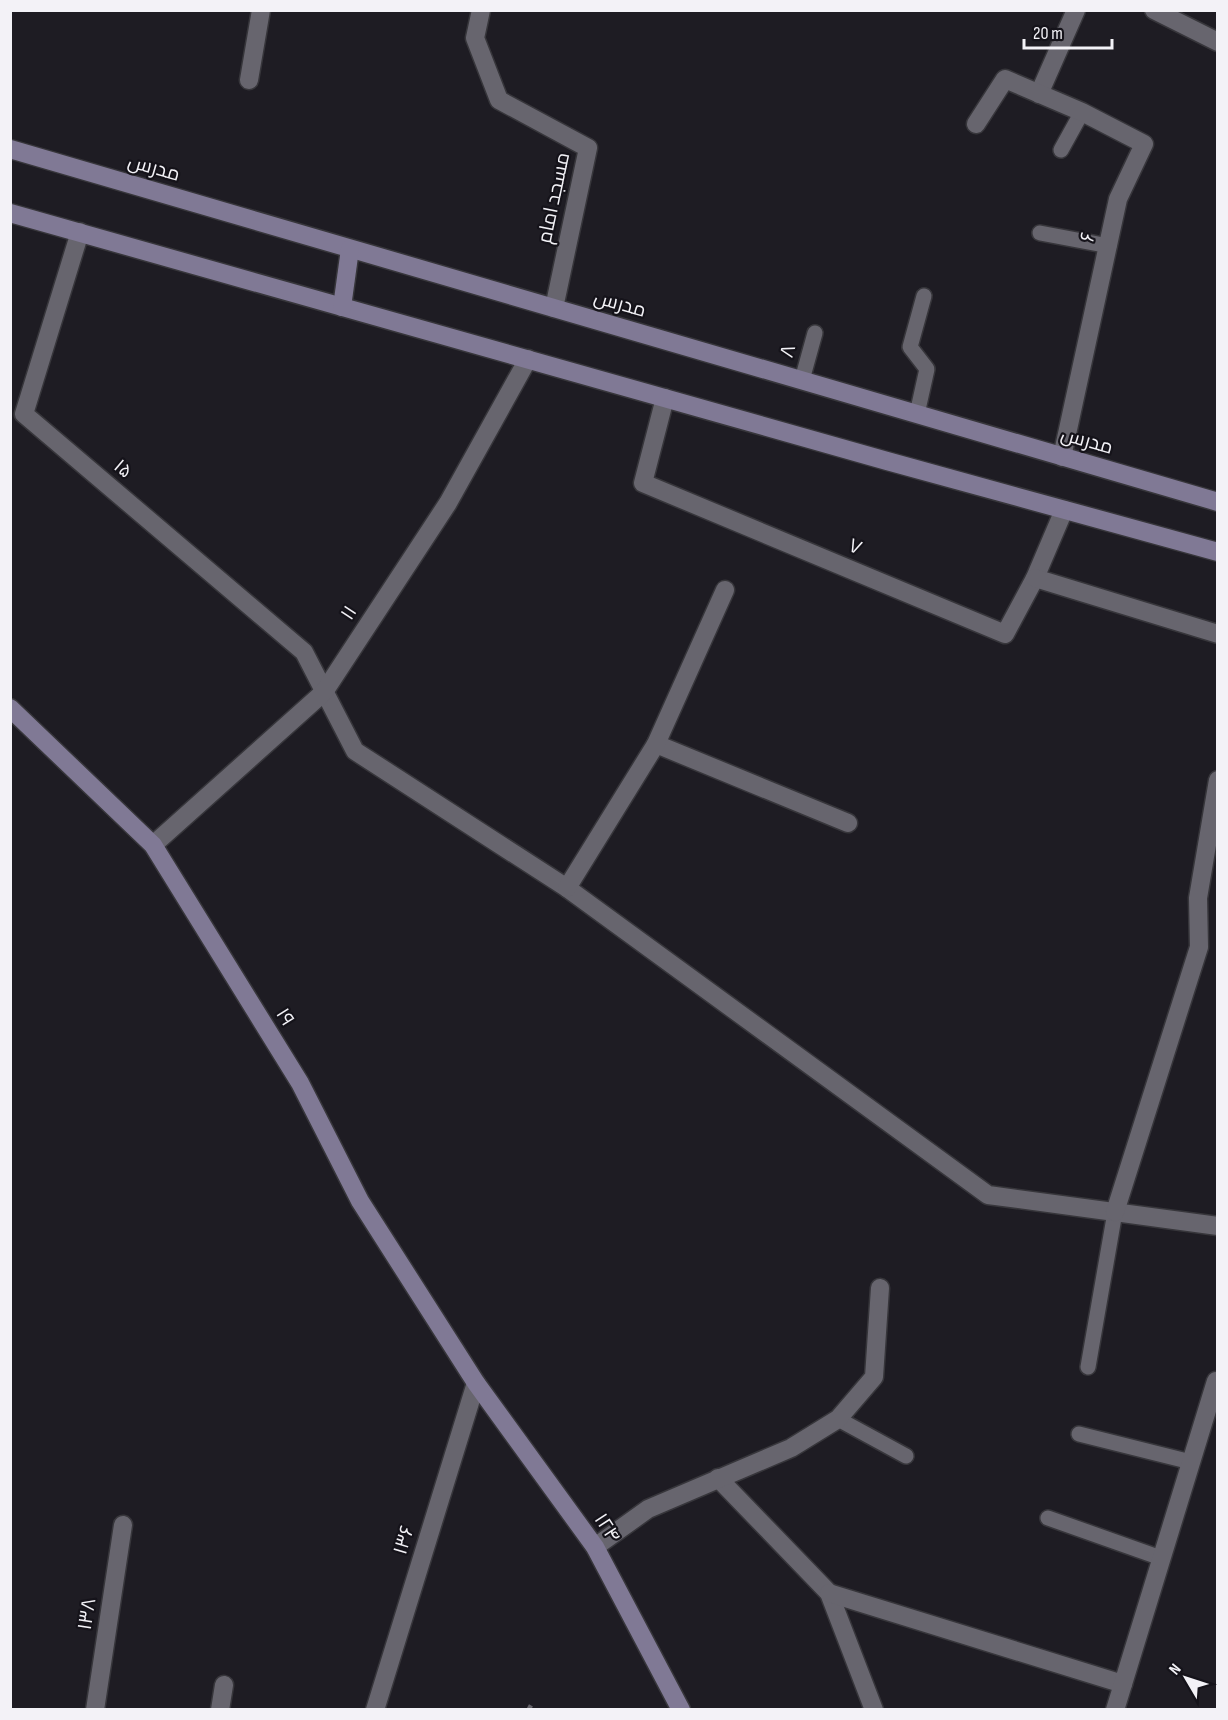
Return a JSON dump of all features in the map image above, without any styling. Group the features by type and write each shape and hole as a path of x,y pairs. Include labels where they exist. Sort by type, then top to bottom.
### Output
{"main road":[{"name":"مدرس","path":"10,149 1218,502"},
{"path":"10,213 1218,552"},
{"path":"342,307 350,249"},
{"name":"۱۹","path":"10,708 153,845 300,1083 360,1201 476,1383"},
{"name":"۱۲۴","path":"476,1383 595,1547 681,1710"}],"street":[{"path":"249,80 261,10"},
{"name":"مسجد امام","path":"481,10 476,38 499,100 588,147 554,308"},
{"path":"1039,94 1076,10"},
{"path":"1154,10 1218,42"},
{"name":"۶","path":"976,124 1005,79 1082,112 1144,144 1118,199 1062,457"},
{"name":"۱۵","path":"80,232 24,414 304,652 324,692"},
{"name":"۱۱","path":"153,845 324,692 448,503 528,359"},
{"name":"۷","path":"666,398 642,483 1005,634 1035,578 1064,510"},
{"path":"1035,578 1218,634"},
{"path":"567,888 656,744 725,590"},
{"path":"324,692 355,751 567,888 988,1195 1218,1226"},
{"path":"656,744 848,823"},
{"path":"1115,1212 1199,947 1198,898 1211,852 1218,780"},
{"path":"595,1547 648,1509 791,1448 838,1419 874,1377 880,1288"},
{"path":"1115,1710 1191,1462 1210,1429 1216,1381"},
{"name":"۱۳۶","path":"375,1710 476,1383"},
{"path":"718,1478 829,1593 874,1710"},
{"name":"۱۳۸","path":"95,1710 123,1525"},
{"path":"829,1593 1123,1684"},
{"path":"220,1710 225,1685"}],"lane":[{"path":"1061,150 1082,112"},
{"path":"1040,233 1109,246"},
{"path":"917,414 927,369 910,347 924,296"},
{"name":"۸","path":"802,381 815,333"},
{"path":"1088,1367 1115,1212"},
{"path":"838,1419 906,1456"},
{"path":"1079,1434 1191,1462"},
{"path":"1048,1518 1161,1558"}],"path":[{"path":"528,1706 535,1710"}]}
